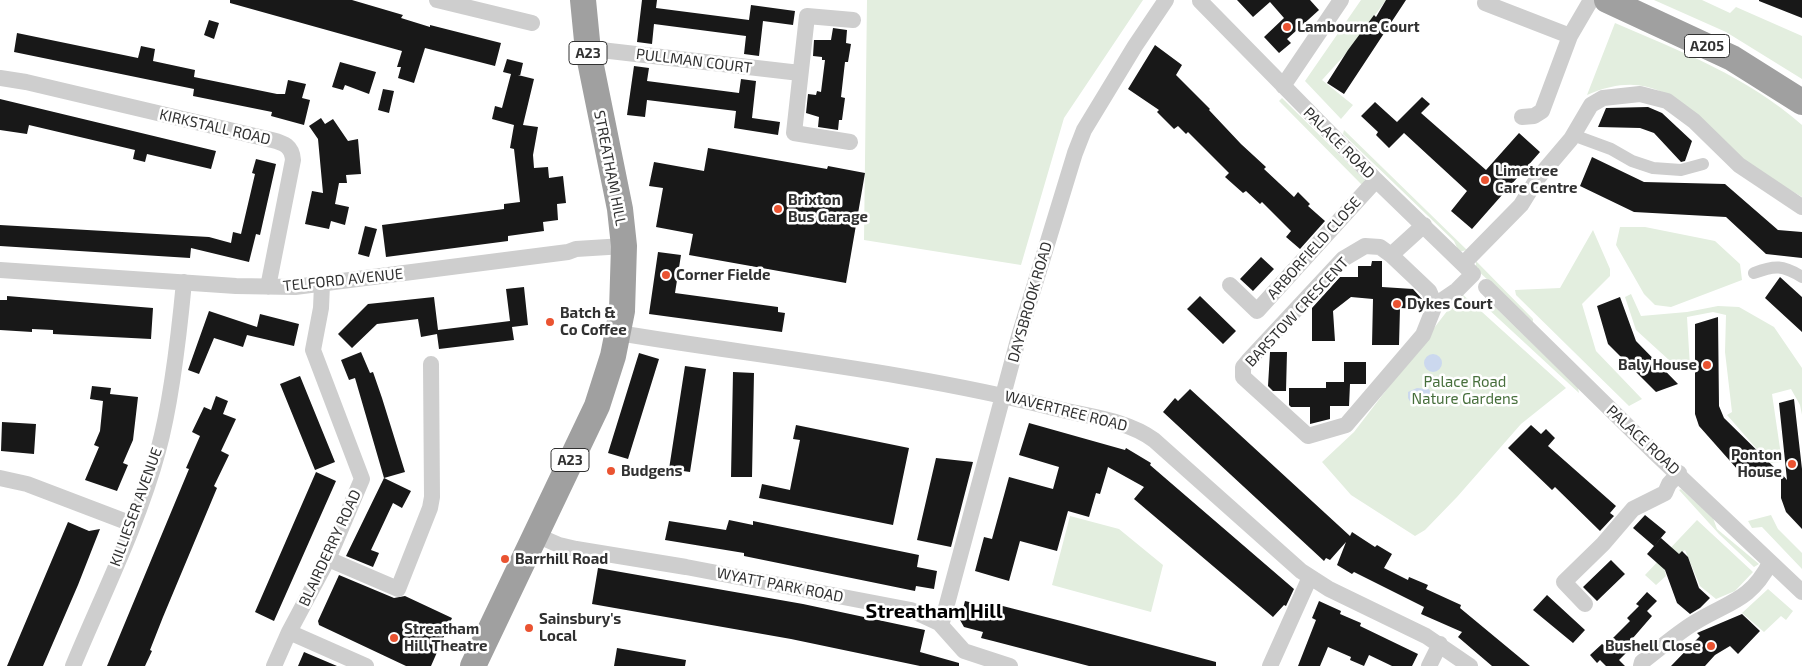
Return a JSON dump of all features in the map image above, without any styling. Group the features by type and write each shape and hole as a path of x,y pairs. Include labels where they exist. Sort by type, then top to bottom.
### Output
{"highway":[{"name":"STREATHAM HILL","path":"473,666 597,406 618,333 623,300 624,246 615,181 588,51 583,0"},
{"name":"A205","path":"1607,0 1732,58 1802,102"}],"street":[{"path":"437,0 532,23"},
{"name":"DAYSBROOK ROAD","path":"939,623 943,618 1004,396 1075,153 1084,130 1166,0"},
{"path":"1283,86 1342,0"},
{"path":"1522,117 1534,116 1542,111 1570,36 1591,0"},
{"name":"PALACE ROAD","path":"1200,1 1376,180 1424,225 1591,391 1802,592"},
{"path":"1485,3 1570,36"},
{"path":"850,142 794,133 807,16 853,20"},
{"name":"PULLMAN COURT","path":"588,51 601,50 800,73"},
{"name":"KIRKSTALL ROAD","path":"0,78 26,82 272,140 288,146 293,160 268,287"},
{"path":"1435,305 1476,277 1537,179 1573,135 1591,105 1603,98 1640,94 1667,101 1694,121 1739,165 1802,207"},
{"path":"1573,135 1611,149 1632,161 1653,168 1681,170 1703,164"},
{"name":"ARBORFIELD CLOSE","path":"1230,285 1257,311 1376,180"},
{"path":"1391,255 1424,225"},
{"name":"TELFORD AVENUE","path":"0,270 268,287 322,285 568,252 576,249 624,246"},
{"name":"BARSTOW CRESCENT","path":"1365,246 1380,247 1391,255 1429,291 1435,305 1423,335 1346,425 1308,436 1243,376 1243,367 1248,361 1343,259 1365,246"},
{"path":"1754,273 1769,267 1786,268 1802,277"},
{"name":"KILLIESER AVENUE","path":"73,666 132,524 160,439 184,282"},
{"name":"BLAIRDERRY ROAD","path":"274,666 289,632 328,558 362,479 314,350 321,308 322,285"},
{"name":"WAVERTREE ROAD","path":"618,333 778,355 1004,396 1123,425 1145,434 1310,577 1440,644 1470,666"},
{"path":"328,558 398,589 430,508 432,497 431,364"},
{"path":"1585,604 1564,582 1603,544 1633,508 1665,493 1669,484 1679,473"},
{"path":"0,478 41,489 132,524"},
{"name":"WYATT PARK ROAD","path":"536,535 567,548 903,608 925,615 939,623 964,651 1010,666"},
{"path":"1641,666 1642,662 1698,620 1738,601 1758,584 1770,563"},
{"path":"1270,666 1310,577"},
{"path":"289,632 366,666"},
{"path":"1429,666 1440,644"}],"green space":[{"path":"867,0 1143,0 1064,118 1021,265 864,240"},
{"path":"1361,0 1386,0 1351,48 1322,80 1353,105 1341,119 1305,81"},
{"path":"1654,0 1702,0 1730,13 1736,7 1802,36 1802,79 1726,32"},
{"path":"1615,23 1713,66 1759,93 1802,125 1802,197 1738,155 1671,97 1654,89 1635,85 1613,87 1587,95"},
{"path":"1282,98 1365,180 1362,185 1279,101"},
{"path":"1344,130 1467,250 1459,252 1454,241 1343,134"},
{"path":"1620,227 1645,227 1715,241 1740,264 1742,280 1671,307 1655,305 1644,294 1616,245"},
{"path":"1593,230 1610,269 1610,276 1582,304 1596,351 1642,399 1629,406 1516,295 1515,290 1560,288"},
{"path":"1476,261 1533,319 1533,322 1476,269"},
{"name":"Palace Road Nature Gardens","path":"1461,293 1566,388 1521,424 1457,497 1425,530 1415,536 1351,495 1322,462 1354,432"},
{"path":"1631,294 1641,316 1687,312 1718,306 1739,307 1774,327 1802,368 1802,415 1800,405 1791,389 1772,394 1782,462 1769,463 1727,415 1732,412 1725,352 1726,315 1713,312 1687,317 1690,367 1681,371 1636,330 1625,297"},
{"path":"1494,306 1578,388 1579,393 1486,307"},
{"path":"1681,489 1713,518 1717,529 1759,564 1754,567 1719,534 1679,490"},
{"path":"1771,515 1778,529 1802,553 1802,569 1762,527 1752,528 1748,521"},
{"path":"1070,516 1119,529 1163,565 1151,612 1052,585"},
{"path":"1697,520 1753,572 1735,591 1716,599 1700,586 1685,550 1664,567 1666,576 1656,585 1645,575"},
{"path":"1768,589 1793,611 1786,620 1781,616 1764,632 1742,613"}],"water":[{"path":"1433,354 1439,357 1442,363 1439,369 1433,372 1427,369 1424,363 1427,357"},
{"path":"1417,388 1429,389 1433,397 1431,404 1411,403 1408,398 1408,392"}],"building":[{"path":"230,0 352,0 403,15 401,18 430,27 430,25 501,43 495,66 425,48 414,83 398,78 401,67 397,67 402,51 230,3"},
{"path":"642,0 657,0 656,8 749,20 751,5 795,11 793,25 763,21 759,56 744,54 746,36 654,24 652,44 637,42"},
{"name":"Lambourne Court","path":"1237,0 1310,0 1319,10 1287,39 1291,43 1279,53 1264,37 1284,18 1270,2 1253,17"},
{"path":"1386,0 1406,0 1344,94 1327,83 1348,50 1374,15 1376,17"},
{"path":"1802,0 1802,18 1759,1"},
{"path":"209,20 219,23 214,39 204,35"},
{"path":"833,28 847,30 846,43 851,44 848,62 845,62 841,97 845,98 842,120 839,120 838,130 818,127 819,117 806,113 808,94 816,95 817,91 821,92 825,60 822,60 822,57 813,56 814,40 831,40"},
{"path":"17,33 138,58 141,46 155,49 153,61 195,70 194,77 277,94 285,94 288,80 306,84 302,98 310,100 304,125 271,116 272,112 193,96 194,89 14,52"},
{"path":"1155,45 1182,65 1176,75 1241,144 1266,167 1264,169 1294,197 1298,192 1310,204 1308,206 1325,221 1300,249 1286,237 1291,231 1262,202 1260,204 1246,191 1243,193 1225,177 1229,173 1188,132 1186,134 1178,126 1174,129 1157,112 1159,110 1128,89"},
{"path":"507,59 523,63 520,76 534,79 523,125 538,127 533,155 534,168 548,167 549,178 563,176 566,203 557,204 558,220 543,222 544,231 508,236 508,241 386,257 382,225 504,209 504,204 520,202 514,149 510,148 514,125 492,119 495,106 502,108 511,74 503,72"},
{"path":"340,62 376,72 369,94 345,85 343,90 332,87"},
{"path":"634,66 649,68 647,81 739,93 741,79 756,81 752,118 780,122 778,135 734,128 736,111 647,100 645,117 627,115"},
{"path":"383,89 394,91 389,113 378,110"},
{"name":"Limetree Care Centre","path":"1422,97 1430,104 1421,113 1486,170 1519,133 1540,152 1472,229 1451,211 1467,191 1404,133 1389,148 1376,135 1378,132 1361,116 1375,102 1397,122"},
{"path":"0,99 216,151 211,169 147,154 145,162 133,159 135,150 29,125 27,134 0,130"},
{"path":"1648,107 1662,113 1692,141 1685,161 1681,162 1654,133 1640,128 1598,127 1606,108"},
{"path":"321,118 325,124 333,119 348,141 358,139 361,174 346,175 347,183 339,183 335,204 349,207 345,225 331,221 329,229 305,224 312,191 323,193 318,139 309,126"},
{"name":"Brixton Bus Garage","path":"708,148 827,169 828,166 865,173 846,283 689,255 693,234 656,227 663,188 649,186 654,162 704,171"},
{"path":"1592,157 1644,182 1725,184 1778,230 1802,232 1802,258 1766,254 1726,217 1634,212 1580,186"},
{"path":"256,159 276,164 260,235 256,234 249,262 191,248 190,258 0,246 0,225 209,237 231,243 233,232 241,234 255,174 252,173"},
{"path":"365,226 377,229 369,257 358,254"},
{"name":"Corner Fielde","path":"658,252 681,255 675,293 778,307 778,312 785,313 782,332 649,314"},
{"path":"1261,257 1274,269 1253,291 1240,279"},
{"name":"Dykes Court","path":"1372,261 1382,261 1382,287 1413,289 1422,299 1423,309 1400,308 1399,345 1372,345 1373,299 1351,297 1333,311 1335,341 1312,341 1312,308 1340,277 1358,277 1358,266 1371,266"},
{"path":"1780,277 1802,297 1802,332 1765,298"},
{"path":"524,287 528,325 512,327 514,340 439,349 437,334 421,337 418,319 377,324 352,348 338,334 368,304 434,297 438,330 510,321 506,289"},
{"path":"7,296 153,308 151,339 53,334 53,330 32,329 32,332 0,330 0,300 7,300"},
{"path":"1200,296 1236,331 1223,344 1187,309"},
{"path":"1620,297 1636,341 1678,384 1656,392 1608,344 1597,306"},
{"path":"209,311 257,327 260,314 299,324 294,346 247,335 243,347 214,338 199,374 188,370"},
{"name":"Baly House","path":"1718,317 1719,406 1724,418 1777,470 1746,479 1699,426 1695,414 1695,324"},
{"path":"361,352 370,373 373,372 405,472 384,478 355,378 349,380 341,360"},
{"path":"1270,352 1287,352 1286,391 1273,391 1268,386"},
{"path":"639,353 659,359 628,459 608,453"},
{"path":"1344,362 1366,362 1366,384 1350,384 1349,406 1330,406 1330,419 1310,424 1310,407 1291,407 1289,405 1289,388 1326,388 1326,382 1344,382"},
{"path":"685,366 706,369 690,472 669,469"},
{"path":"733,372 754,373 752,477 731,477"},
{"path":"300,376 335,462 315,470 280,384"},
{"path":"92,386 111,388 110,394 138,397 133,440 123,463 128,465 117,491 85,480 99,447 94,445 100,431 103,401 90,399"},
{"path":"1190,389 1350,536 1352,532 1375,547 1377,545 1392,554 1384,568 1408,580 1409,577 1428,585 1426,589 1461,605 1460,608 1530,666 1492,666 1458,637 1462,632 1421,614 1424,607 1354,572 1352,574 1337,565 1346,542 1330,560 1326,558 1324,561 1163,412 1175,398 1178,401"},
{"path":"216,396 228,401 223,414 236,419 221,451 229,455 214,486 217,488 163,617 150,650 152,651 145,666 107,666 189,469 186,468 200,436 192,432 204,407 211,410"},
{"name":"Ponton House","path":"1794,399 1802,469 1802,529 1786,512 1781,498 1781,473 1787,480 1779,403"},
{"path":"2,422 36,424 34,454 1,451"},
{"path":"1029,423 1125,450 1126,448 1151,463 1150,465 1294,589 1286,606 1284,605 1273,617 1134,499 1144,487 1108,467 1100,494 1096,493 1089,517 1068,511 1057,551 1020,541 1009,581 975,571 984,537 992,539 1009,477 1053,489 1059,467 1019,455"},
{"path":"796,425 909,448 893,525 759,498 762,484 790,490 800,440 793,439"},
{"path":"1531,425 1541,434 1546,429 1555,438 1548,446 1616,506 1610,513 1614,516 1600,531 1555,487 1552,490 1508,448"},
{"path":"936,458 973,462 951,547 917,540"},
{"path":"316,472 336,481 274,621 255,612"},
{"path":"384,478 411,491 402,508 393,503 371,550 379,553 373,567 346,556"},
{"path":"1645,515 1666,532 1654,546 1633,528"},
{"path":"729,520 753,525 753,521 919,555 917,567 937,571 934,589 916,586 915,591 744,556 744,553 665,540 669,521 726,530"},
{"path":"68,522 89,531 100,529 78,585 43,666 7,666"},
{"name":"Bushell Close","path":"1661,538 1679,554 1682,551 1688,557 1699,588 1710,598 1700,608 1690,614 1677,603 1665,570 1647,554"},
{"path":"1611,560 1625,574 1597,601 1583,587"},
{"path":"598,568 803,604 925,630 920,652 959,663 959,666 920,666 791,639 592,604"},
{"path":"339,575 394,598 405,596 452,618 431,666 406,666 319,625 318,621"},
{"path":"1647,592 1657,601 1647,611 1652,616 1626,646 1629,650 1619,660 1625,666 1606,666 1600,660 1597,663 1590,655 1602,644 1605,646 1630,621 1627,618 1639,606 1636,604"},
{"path":"1547,595 1585,630 1573,643 1533,610"},
{"path":"965,601 990,607 991,603 1073,624 1216,662 1216,666 1089,666 981,638 983,632 964,627 960,620"},
{"path":"1319,601 1341,611 1340,614 1361,623 1360,626 1418,654 1412,666 1392,666 1369,655 1364,666 1350,660 1351,657 1328,647 1320,666 1298,666 1316,620 1312,618"},
{"name":"Bushell Close","path":"1742,614 1760,631 1738,654 1730,646 1715,655 1705,666 1671,666 1700,636 1697,633"},
{"path":"617,648 686,660 685,666 614,666"},
{"path":"304,652 337,666 298,666"}],"place":[{"name":"Lambourne Court","path":"1287,27"},
{"name":"Limetree Care Centre","path":"1485,180"},
{"name":"Brixton Bus Garage","path":"778,209"},
{"name":"Corner Fielde","path":"666,275"},
{"name":"Dykes Court","path":"1397,304"},
{"name":"Batch & Co Coffee","path":"550,322"},
{"name":"Baly House","path":"1707,365"},
{"name":"Ponton House","path":"1792,464"},
{"name":"Budgens","path":"611,471"},
{"name":"Barrhill Road","path":"505,559"},
{"name":"Sainsbury's Local","path":"529,628"},
{"name":"Streatham Hill Theatre","path":"394,638"},
{"name":"Bushell Close","path":"1711,646"}],"district":[{"name":"Streatham Hill","path":"934,611"}]}
